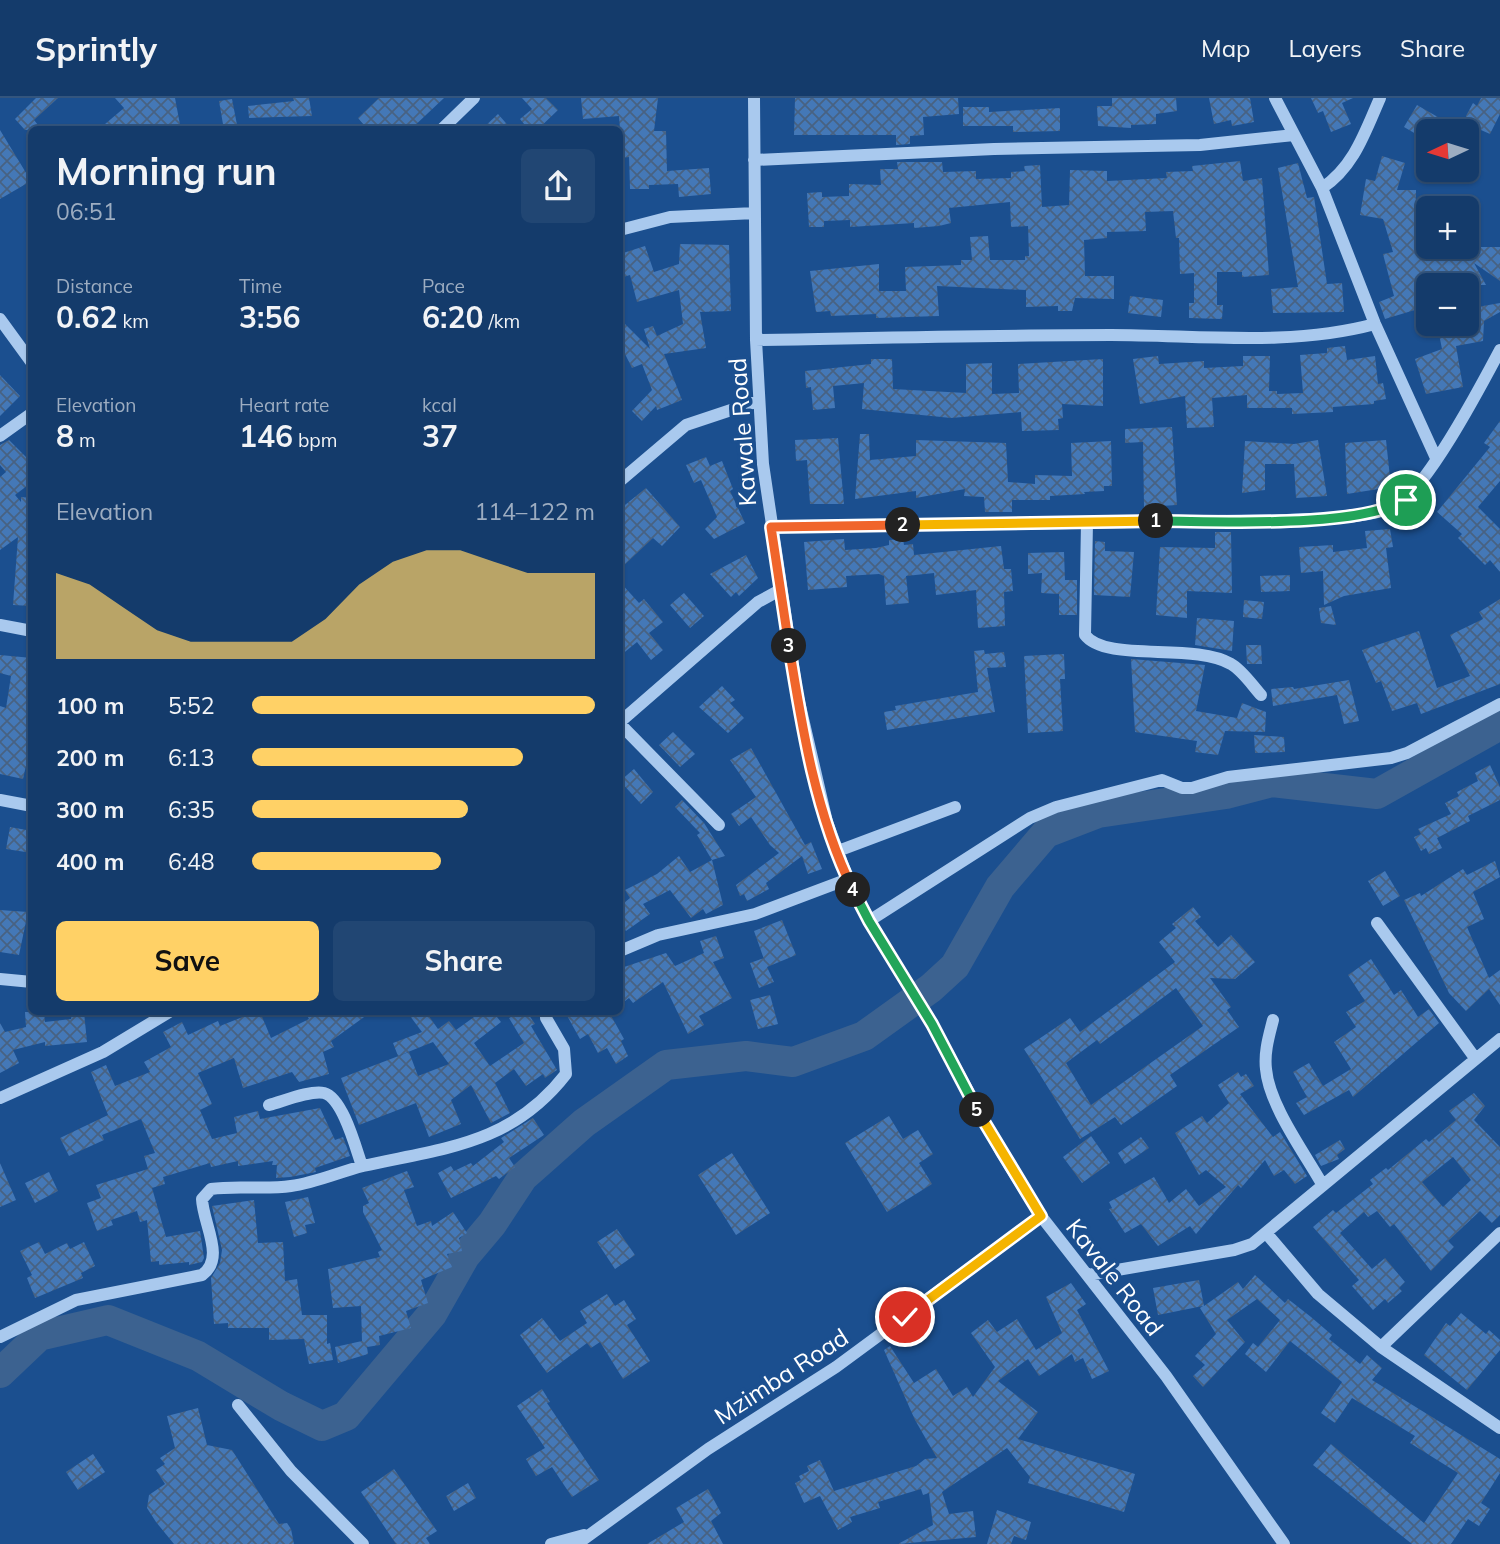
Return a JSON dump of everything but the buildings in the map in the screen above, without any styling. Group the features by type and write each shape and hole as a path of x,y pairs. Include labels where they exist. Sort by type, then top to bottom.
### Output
{"street":[{"path":"445,126 474,98"},
{"name":"Kawale Road","path":"754,98 758,401 780,590 812,768 848,879 869,921 932,1024"},
{"path":"1275,98 1322,188 1375,324 1436,458"},
{"path":"1322,188 1337,178 1348,164 1380,98"},
{"path":"754,160 994,149 1200,145 1294,135"},
{"path":"623,229 670,217 755,213"},
{"path":"0,319 28,358"},
{"path":"756,340 1110,335 1284,337 1330,334 1375,324"},
{"path":"771,527 1287,520 1374,512 1406,500 1436,458 1500,350"},
{"path":"623,478 686,425 758,401"},
{"path":"0,436 28,416"},
{"path":"1087,523 1085,635 1090,641 1120,650 1184,651 1227,662 1261,695"},
{"path":"623,720 758,602 780,590"},
{"path":"0,625 28,631"},
{"path":"869,921 1030,818 1056,807 1162,780 1182,789 1228,776 1391,758 1407,753 1500,704"},
{"path":"623,726 719,825"},
{"path":"0,800 28,805"},
{"path":"838,852 955,807"},
{"path":"623,950 658,935 755,914 848,879"},
{"path":"1377,923 1475,1058"},
{"path":"0,979 28,982"},
{"path":"0,1098 103,1052 164,1015"},
{"path":"0,1337 76,1300 122,1289 191,1279 209,1270 213,1252 202,1199 211,1189 293,1186 362,1166 469,1144 528,1112 550,1094 566,1074 564,1049 546,1015"},
{"path":"1273,1020 1266,1060 1272,1094 1322,1184"},
{"name":"Kavale Road","path":"932,1024 964,1089 1041,1216 1166,1376 1284,1544"},
{"path":"1088,1275 1234,1250 1266,1234 1322,1184 1500,1039"},
{"path":"269,1105 322,1092 333,1098 349,1129 362,1166"},
{"name":"Mzimba Road","path":"577,1544 708,1449 836,1367 1041,1216"},
{"path":"1381,1347 1500,1233"},
{"path":"1266,1234 1318,1294 1381,1347 1500,1428"},
{"path":"238,1405 291,1471 363,1544"},
{"path":"551,1544 594,1532"}],"waterway":[{"path":"0,1373 39,1336 108,1320 198,1356 281,1406 322,1426 346,1416 432,1314 465,1256 492,1224 523,1177 584,1123 666,1065 746,1056 793,1062 864,1036 931,988 955,966 1000,887 1046,833 1098,813 1226,794 1272,782 1377,794 1500,725"}],"route":[{"path":"905,1317 1041,1216 964,1089 932,1024 869,921 848,879 827,822 812,768 797,693 771,527 1287,520 1374,512 1406,500"}]}
